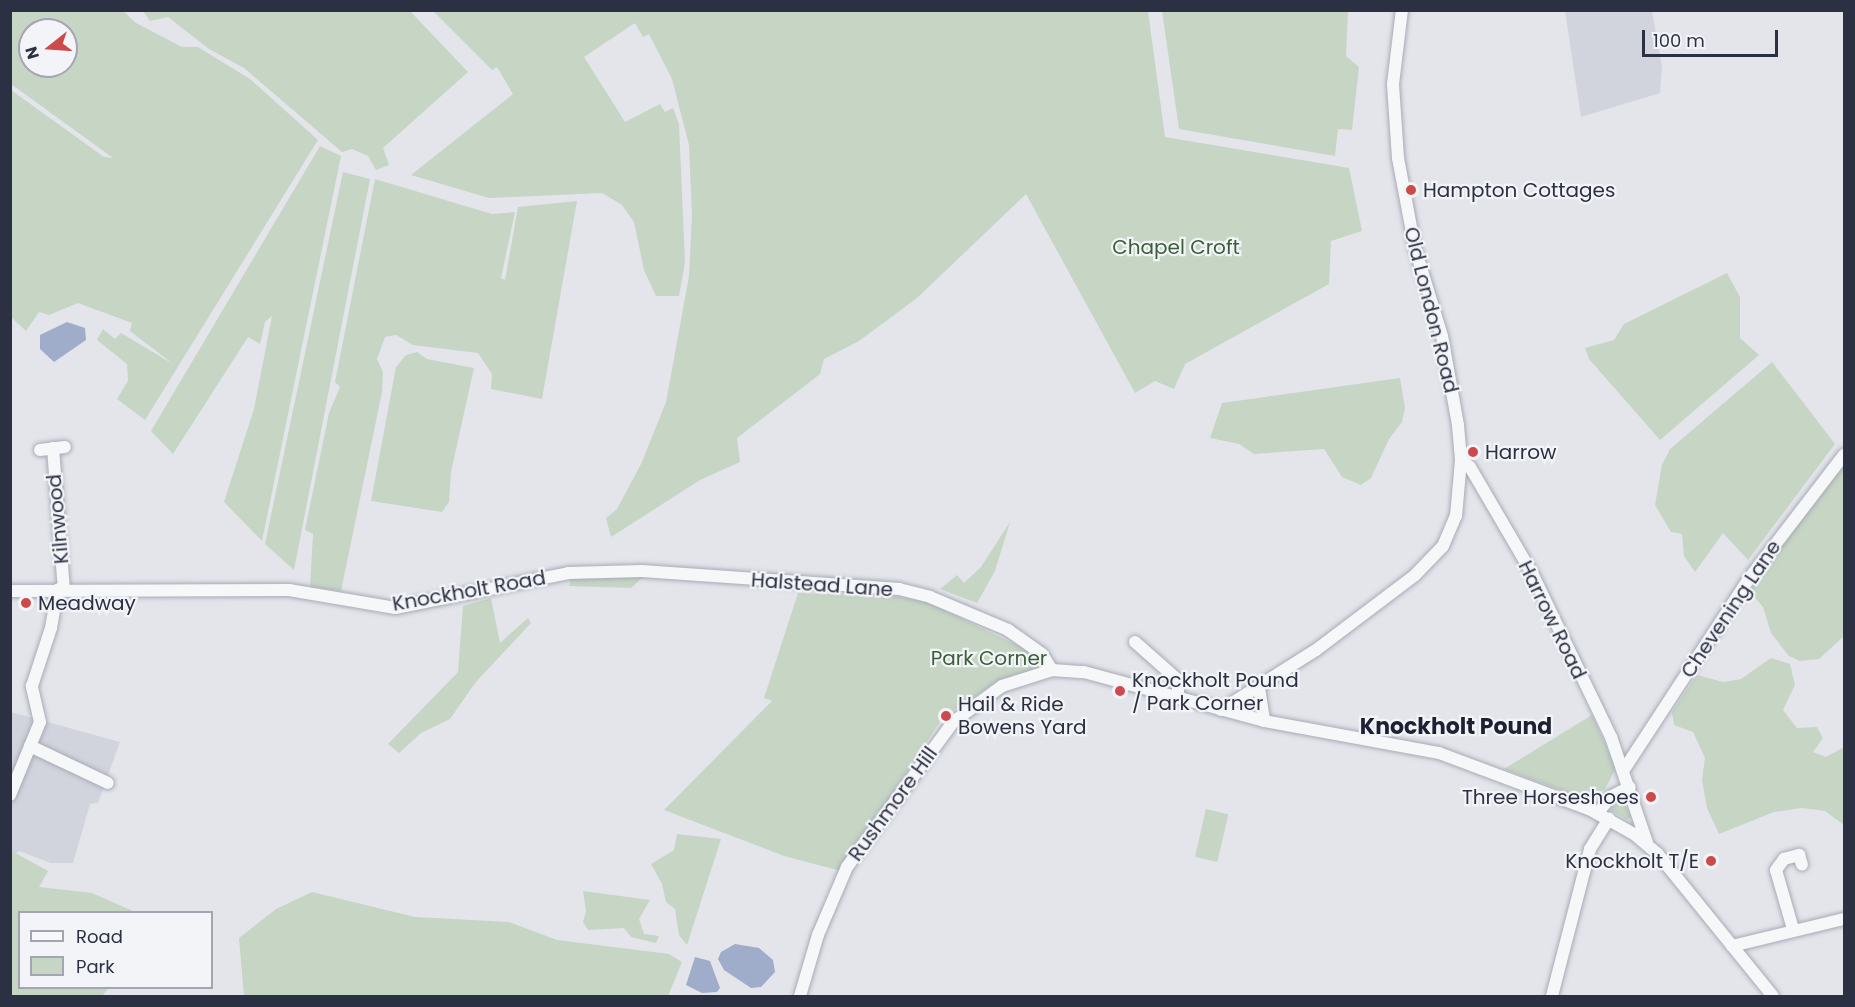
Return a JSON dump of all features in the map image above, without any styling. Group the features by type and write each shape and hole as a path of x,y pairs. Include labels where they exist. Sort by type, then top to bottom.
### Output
{"street":[{"name":"Old London Road","path":"1221,710 1259,688 1348,627 1424,567 1447,538 1460,492 1461,460 1444,347 1415,248 1398,158 1393,84 1402,10"},
{"name":"Kilnwood","path":"10,795 40,722 33,694 34,677 61,590 53,448"},
{"name":"Chevening Lane","path":"1625,768 1748,580 1845,455"},
{"name":"Harrow Road","path":"1461,460 1467,463 1533,575 1625,768 1647,843"},
{"path":"1460,492 1480,486"},
{"name":"Halstead Lane","path":"568,573 642,571 899,589 930,597 1008,630 1042,654 1052,670"},
{"name":"Knockholt Road","path":"10,591 289,590 395,608 568,573"},
{"path":"1135,642 1178,680 1178,698"},
{"path":"1052,670 1084,672 1264,721 1455,757 1603,816 1647,843 1773,996"},
{"name":"Rushmore Hill","path":"800,996 818,934 847,867 953,722 1002,686 1052,670"},
{"path":"1259,688 1264,721"},
{"path":"30,746 108,783"},
{"path":"1552,996 1590,849 1610,797 1630,787"},
{"path":"1793,930 1776,870 1784,859 1798,855 1802,865"},
{"path":"1732,946 1845,919"}],"shaded area":[{"path":"1565,11 1652,11 1662,67 1660,93 1581,117"},
{"path":"11,712 120,742 98,803 90,804 73,863 51,863 19,851 11,857"}],"green space":[{"path":"10,11 123,11 136,23 182,47 198,47 250,79 318,140 145,420 117,399 128,381 127,364 97,340 103,329 115,339 121,333 173,364 130,331 132,323 78,303 49,315 39,312 26,331 11,317 11,90 104,157 113,158 11,84"},
{"path":"143,11 410,11 468,72 383,148 389,165 376,170 368,156 352,149 342,152 244,68 209,49 168,17 150,21"},
{"name":"Chapel Croft","path":"433,11 1148,11 1165,137 1349,168 1362,231 1331,241 1329,284 1185,364 1174,389 1155,381 1135,393 1026,194 917,298 859,341 824,359 820,374 737,438 740,462 700,480 611,537 606,518 617,509 641,464 666,402 689,276 692,216 689,145 672,79 649,34 643,37 635,23 584,57 625,122 660,104 665,112 673,108 679,124 685,262 679,296 656,296 644,270 634,222 622,205 602,193 489,198 411,175 513,94 497,67 492,70"},
{"path":"1162,11 1348,11 1346,56 1359,67 1352,130 1338,129 1335,156 1179,129"},
{"path":"320,146 341,156 262,541 224,502 254,409 272,316 265,322 260,344 248,337 173,454 151,431"},
{"path":"343,172 370,179 294,570 265,544"},
{"path":"375,179 492,214 515,212 501,278 505,280 518,207 577,201 542,399 491,389 492,374 478,353 413,345 396,335 385,337 377,359 383,372 382,392 341,591 310,587 313,534 305,530 329,413 340,387 335,382"},
{"path":"1727,273 1740,297 1740,338 1759,355 1660,440 1589,359 1585,348 1614,340 1624,324"},
{"path":"417,352 427,359 474,368 451,472 449,502 442,512 371,501 396,367 406,355"},
{"path":"1772,362 1835,444 1748,560 1723,533 1695,572 1684,556 1682,534 1671,532 1655,505 1662,465 1670,449"},
{"path":"1400,378 1405,408 1402,422 1389,439 1371,478 1361,485 1342,477 1324,449 1254,454 1239,444 1210,438 1222,403"},
{"path":"1844,462 1844,636 1819,659 1800,661 1789,656 1771,633 1763,607 1750,592 1769,561"},
{"path":"1010,522 995,571 977,603 940,589 957,575 964,583 981,567"},
{"path":"572,577 643,577 631,588 569,586"},
{"name":"Park Corner","path":"798,593 895,596 927,602 1025,649 1039,668 1001,679 943,717 841,871 784,856 664,810 772,701 764,698"},
{"path":"491,598 500,643 528,618 531,623 475,683 450,719 421,733 399,753 388,744 458,672 463,606"},
{"path":"1771,658 1790,664 1795,685 1783,710 1797,728 1817,727 1823,738 1813,752 1826,757 1844,747 1844,825 1825,811 1802,808 1774,812 1719,834 1707,808 1702,780 1705,758 1693,732 1674,725 1672,712 1697,675 1723,682 1741,679"},
{"path":"1592,715 1616,768 1605,789 1585,799 1504,769"},
{"path":"1622,798 1631,817 1627,820 1611,810 1613,801"},
{"path":"1206,809 1228,814 1217,862 1195,857"},
{"path":"677,834 721,839 687,945 679,935 675,909 666,902 662,884 651,864 674,850"},
{"path":"10,850 48,871 39,887 92,893 133,911 18,911 18,989 108,989 102,996 11,996"},
{"path":"583,891 650,900 639,919 644,934 659,936 656,943 631,937 624,928 588,930 583,922 586,911"},
{"path":"312,892 415,917 509,922 557,940 669,954 682,962 668,996 244,996 239,938 276,909"}],"water":[{"path":"67,322 85,328 86,340 54,362 40,349 40,335"},
{"path":"735,944 759,948 773,960 775,972 761,987 751,988 724,970 718,959 721,952"},
{"path":"695,957 710,961 720,988 717,992 702,993 686,985"}],"place":[{"name":"Hampton Cottages","path":"1411,190"},
{"name":"Harrow","path":"1473,452"},
{"name":"Meadway","path":"26,603"},
{"name":"Knockholt Pound / Park Corner","path":"1120,691"},
{"name":"Hail & Ride Bowens Yard","path":"946,716"},
{"name":"Three Horseshoes","path":"1651,797"},
{"name":"Knockholt T/E","path":"1711,861"}],"district":[{"name":"Knockholt Pound","path":"1456,727"}]}
